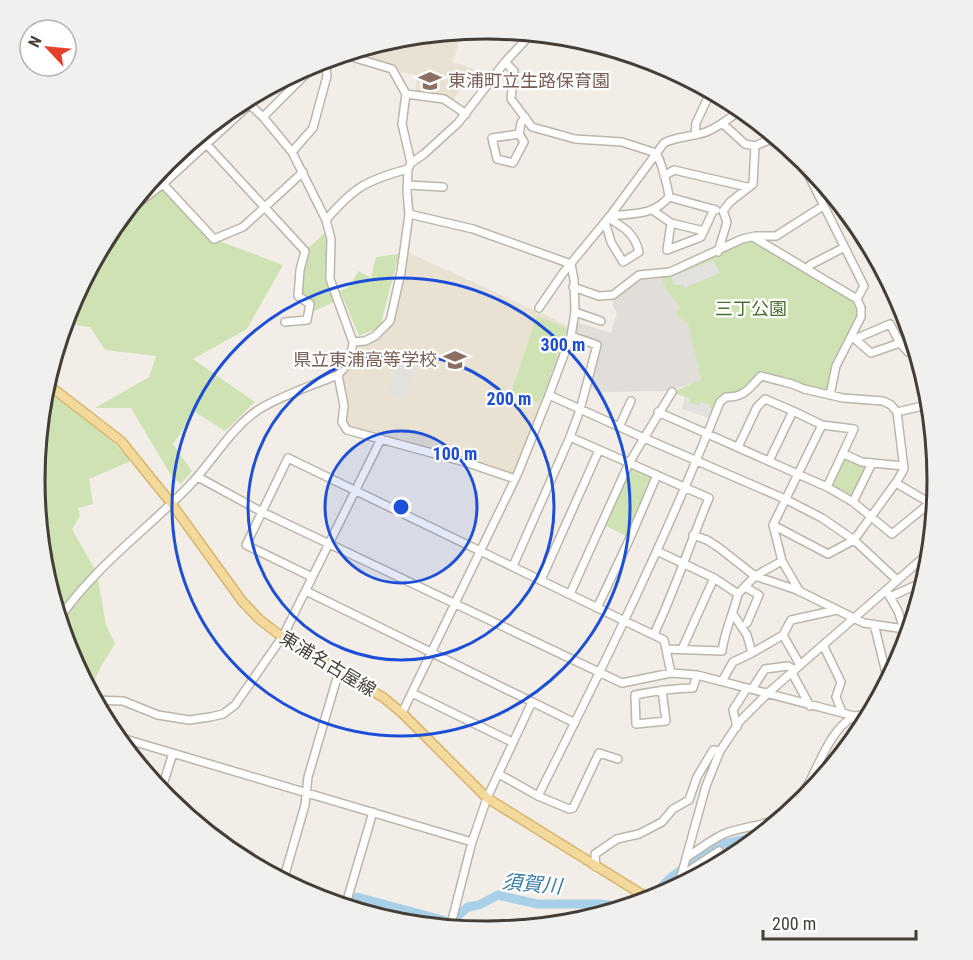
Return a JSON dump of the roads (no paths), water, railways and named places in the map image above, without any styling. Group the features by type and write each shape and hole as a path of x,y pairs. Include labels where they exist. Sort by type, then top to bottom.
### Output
{"main road":[{"name":"東浦名古屋線","path":"55,390 121,441 171,503 242,601 259,619 365,685 402,712 487,798 640,893"}],"street":[{"path":"326,220 362,185 409,166 433,146 466,114 505,62 525,41"},
{"path":"353,342 365,341 375,336 390,321 401,272 409,214 409,166 402,124 406,94 392,69 357,58"},
{"path":"505,62 513,71 511,99 532,127 575,139 622,142 656,153"},
{"path":"291,152 313,128 326,70"},
{"path":"263,117 301,80"},
{"path":"406,94 444,99 466,114"},
{"path":"695,135 696,123 708,98"},
{"path":"66,611 97,573 198,477 227,440 258,410 338,375 351,354 353,342 330,279 331,239 326,220 291,152 252,107"},
{"path":"540,308 664,143 671,139 695,135 714,128 734,115"},
{"path":"519,134 492,138 497,159 513,163 524,142 519,134 525,117"},
{"path":"722,123 745,144 755,146 768,140"},
{"path":"153,192 224,126"},
{"path":"204,142 305,251 300,270 298,296 310,304 306,320 285,322"},
{"path":"723,211 730,202 753,184 755,146"},
{"path":"608,219 654,211 662,206 669,197 668,184 656,153"},
{"path":"664,176 674,170 747,187"},
{"path":"163,184 214,239 243,227 303,172"},
{"path":"812,183 864,286 857,299"},
{"path":"408,186 443,187"},
{"path":"669,197 723,211"},
{"path":"573,287 599,296 612,295 639,275 670,272 742,239 776,236 823,206"},
{"path":"671,223 667,250 701,237 714,209"},
{"path":"654,211 671,223 704,231"},
{"path":"717,252 727,222 723,211"},
{"path":"409,214 473,229 571,264"},
{"path":"608,219 625,227 637,243 639,252 623,262 611,242 608,219"},
{"path":"753,237 857,299 861,308 861,317 853,338 836,366 830,395"},
{"path":"808,270 810,266 843,248"},
{"path":"402,712 515,479 549,395 571,336 575,312 571,264"},
{"path":"575,312 601,321"},
{"path":"853,338 890,324 900,343 908,352"},
{"path":"513,566 570,437 580,410 597,345 571,336"},
{"path":"853,338 870,353 900,343"},
{"path":"338,375 344,406 342,422 347,430 465,462 515,479"},
{"path":"538,796 625,622 697,461 720,402 726,397 742,396 761,376 830,395 883,401 891,405 897,412 904,466 896,483 854,540 828,554 773,525"},
{"path":"570,594 629,463 672,392"},
{"path":"549,395 785,499 822,518 854,540 897,580"},
{"path":"738,447 757,407 765,399 822,425 854,429 827,487"},
{"path":"620,428 632,401"},
{"path":"897,412 921,406"},
{"path":"769,460 793,411"},
{"path":"658,412 827,487 853,502 892,534 927,510"},
{"path":"800,592 782,561 773,525 822,425"},
{"path":"570,437 709,498 654,634"},
{"path":"105,701 128,702 158,716 189,720 223,714 235,705 284,636 381,439"},
{"path":"541,580 599,450"},
{"path":"844,454 862,462 904,466"},
{"path":"312,577 246,545 288,458 654,634 664,640 671,673"},
{"path":"853,502 872,463"},
{"path":"597,608 657,475"},
{"path":"198,477 262,512 622,683 671,673 697,675 810,706 859,715"},
{"path":"896,483 927,502"},
{"path":"693,536 718,546 755,576 800,592 864,623 902,628"},
{"path":"657,551 714,578 738,594"},
{"path":"681,876 706,786 720,751 737,727 768,693 920,560"},
{"path":"666,649 722,651 724,632 733,614 738,594 755,576 782,561"},
{"path":"682,649 714,578"},
{"path":"745,587 759,595 747,623"},
{"path":"890,597 914,587"},
{"path":"886,590 904,622"},
{"path":"306,591 575,723"},
{"path":"722,681 733,662 752,654 783,635 791,620 837,610"},
{"path":"733,614 747,635 752,654"},
{"path":"874,624 885,669"},
{"path":"783,635 810,706"},
{"path":"823,645 841,682 836,697 842,712"},
{"path":"737,727 733,710 765,669 788,666 796,669"},
{"path":"285,873 305,805 308,777 339,670"},
{"path":"662,690 666,721 636,724 635,695 662,690 693,688 697,675"},
{"path":"412,693 512,742"},
{"path":"452,919 472,842 487,798 532,702"},
{"path":"813,777 827,748 838,732 854,716"},
{"path":"132,741 472,842"},
{"path":"596,867 595,854 617,839 639,834 662,822 673,809 689,800 697,777 710,754 713,750 720,751"},
{"path":"164,781 173,753"},
{"path":"499,774 538,796 569,809 573,808 599,753 618,759"},
{"path":"347,899 373,812"},
{"path":"687,858 726,833 763,823"},
{"path":"681,876 719,851 719,855"}],"waterway":[{"name":"須賀川","path":"665,883 715,846 741,840"},
{"name":"須賀川","path":"721,850 723,843"},
{"name":"須賀川","path":"453,919 468,907 479,905 498,895 537,904 606,905"},
{"name":"須賀川","path":"351,900 357,897 433,917"}],"place":[{"name":"東浦町立生路保育園","path":"430,81"},
{"name":"県立東浦高等学校","path":"455,360"}],"park label":[{"name":"三丁公園","path":"751,309"}]}
